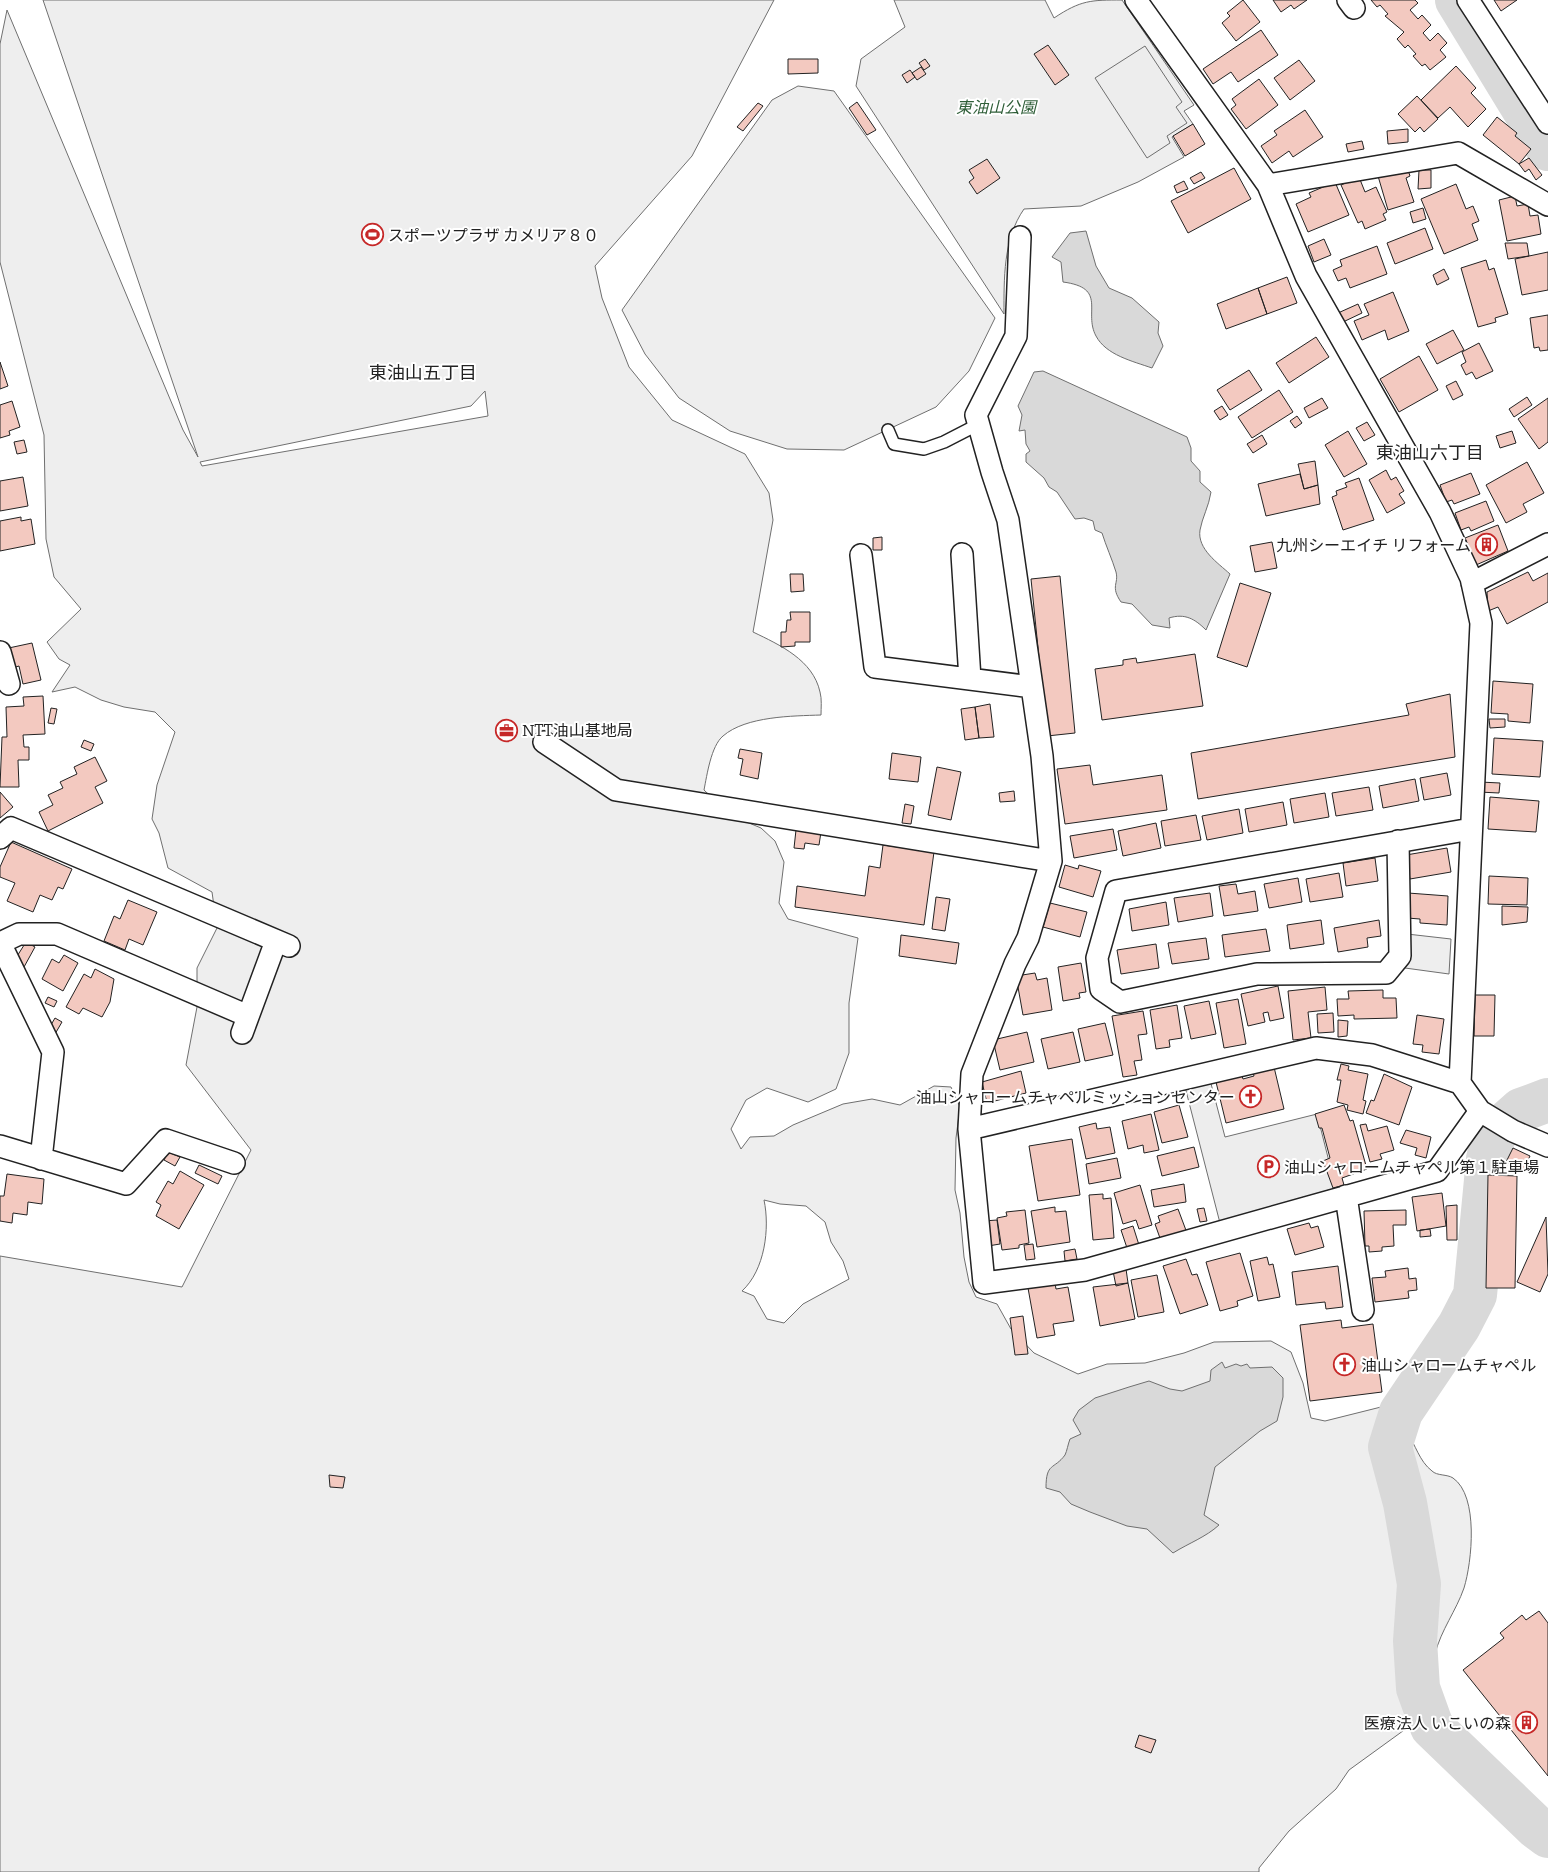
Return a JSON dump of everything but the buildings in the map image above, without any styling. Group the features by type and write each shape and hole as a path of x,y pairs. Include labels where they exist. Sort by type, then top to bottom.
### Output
{"street":[{"path":"1136,0 1268,185 1306,276 1440,512 1472,583 1481,623 1460,1083"},
{"path":"1468,0 1548,123"},
{"path":"1268,185 1458,153 1548,205"},
{"path":"1020,237 1016,336 976,415 1008,520 1042,756 1051,861 1028,938 1015,964 972,1074 969,1129 984,1283 1086,1270 1437,1171 1480,1111"},
{"path":"1472,583 1548,544"},
{"path":"962,554 970,679"},
{"path":"861,555 875,667 1032,687"},
{"path":"0,652 9,684"},
{"path":"544,742 616,790 1051,861"},
{"path":"0,838 11,828 283,944 245,1024 57,934 19,934 0,943 53,1052 41,1159"},
{"path":"1398,841 1400,956 1386,973 1257,974 1120,1002 1101,989 1097,958 1116,891 1471,828"},
{"path":"969,1129 1316,1048 1372,1055 1460,1083 1480,1111 1514,1131 1548,1146"},
{"path":"0,1146 126,1184 166,1140 234,1163"},
{"path":"1346,1196 1363,1310"}],"lane":[{"path":"888,430 894,444 924,449 944,442 979,424"}],"green space":[{"path":"43,0 774,0 692,156 595,266 602,298 629,367 672,420 745,454 769,493 773,520 753,632 784,648 803,662 816,681 821,695 821,715 770,718 744,724 723,736 715,747 704,790 730,815 761,828 775,841 784,862 779,903 788,919 858,938 849,1003 849,1053 836,1089 808,1102 767,1088 746,1100 731,1129 741,1149 750,1137 774,1136 793,1125 843,1104 872,1099 900,1105 934,1086 951,1087 960,1107 956,1138 955,1190 969,1282 976,1297 997,1304 1011,1329 1034,1353 1078,1374 1107,1364 1145,1363 1184,1353 1214,1342 1271,1341 1291,1352 1303,1383 1311,1418 1325,1421 1385,1406 1405,1430 1428,1467 1434,1473 1453,1478 1461,1487 1467,1499 1470,1514 1471,1547 1464,1588 1435,1654 1436,1707 1349,1770 1336,1789 1289,1831 1259,1868 1259,1872 0,1872 0,1256 182,1287 251,1150 186,1065 197,1007 197,968 217,928 212,892 168,868 159,833 152,819 157,785 175,732 155,712 124,707 101,700 75,687 52,692 70,665 59,659 47,642 81,609 54,577 46,539 44,435 0,262 0,44 7,10 183,430 198,457","holes":["485,391 488,416 202,466 200,462 471,406","764,1200 780,1204 806,1206 825,1222 831,1242 843,1261 849,1279 803,1304 784,1323 767,1319 754,1296 742,1291 756,1272 764,1248 766,1236"]},
{"name":"東油山公園","path":"894,0 1045,0 1054,18 1086,2 1122,0 1194,105 1184,111 1193,124 1172,137 1184,157 1138,182 1081,206 1024,209 1017,221 1008,246 1004,314 856,86 861,59 905,27"},
{"path":"798,86 834,91 995,318 969,371 936,407 844,450 787,449 730,431 679,398 645,354 622,310 772,100"},
{"path":"1407,934 1451,939 1449,974 1405,968 1408,958"}],"shaded area":[{"path":"1145,46 1182,102 1176,107 1187,123 1167,136 1170,143 1147,158 1095,78"},
{"path":"1086,231 1096,266 1109,288 1132,298 1159,322 1158,333 1163,346 1152,368 1120,357 1100,343 1093,327 1090,295 1077,285 1063,282 1061,262 1052,257 1070,233"},
{"path":"1043,371 1187,437 1191,448 1191,461 1200,471 1200,482 1211,492 1202,521 1200,537 1209,555 1230,574 1206,630 1194,620 1180,616 1169,618 1170,628 1152,625 1132,604 1121,602 1115,589 1116,572 1102,533 1095,530 1093,521 1084,518 1075,519 1057,492 1049,487 1044,478 1026,462 1026,454 1030,451 1026,444 1025,430 1019,431 1022,415 1018,406 1034,372"},
{"name":"油山シャロームチャペル第１駐車場","path":"1209,1076 1225,1137 1317,1114 1338,1197 1221,1227 1184,1083"},
{"path":"1222,1362 1225,1368 1236,1364 1241,1366 1247,1364 1250,1368 1272,1367 1283,1378 1283,1397 1277,1421 1260,1431 1215,1467 1204,1515 1219,1525 1214,1529 1173,1553 1147,1529 1127,1526 1090,1512 1071,1504 1060,1492 1046,1488 1049,1470 1065,1455 1070,1439 1081,1434 1073,1420 1079,1410 1095,1398 1149,1381 1170,1389 1182,1391 1210,1381 1211,1370"}],"waterway":[{"path":"1457,0 1548,149"},
{"path":"1548,1100 1521,1110 1494,1134 1488,1159 1475,1295 1459,1326 1401,1412 1390,1447 1405,1503 1419,1584 1415,1641 1418,1688 1432,1727 1536,1827 1548,1836"}],"place":[{"name":"スポーツプラザ カメリア８０","path":"372,235"},
{"name":"九州シーエイチ リフォーム","path":"1487,545"},
{"name":"NTT油山基地局","path":"506,730"},
{"name":"油山シャロームチャペルミッションセンター","path":"1251,1097"},
{"name":"油山シャロームチャペル第１駐車場","path":"1268,1167"},
{"name":"油山シャロームチャペル","path":"1345,1365"},
{"name":"医療法人 いこいの森","path":"1527,1723"}],"district":[{"name":"東油山五丁目","path":"423,373"},
{"name":"東油山六丁目","path":"1430,453"}]}
